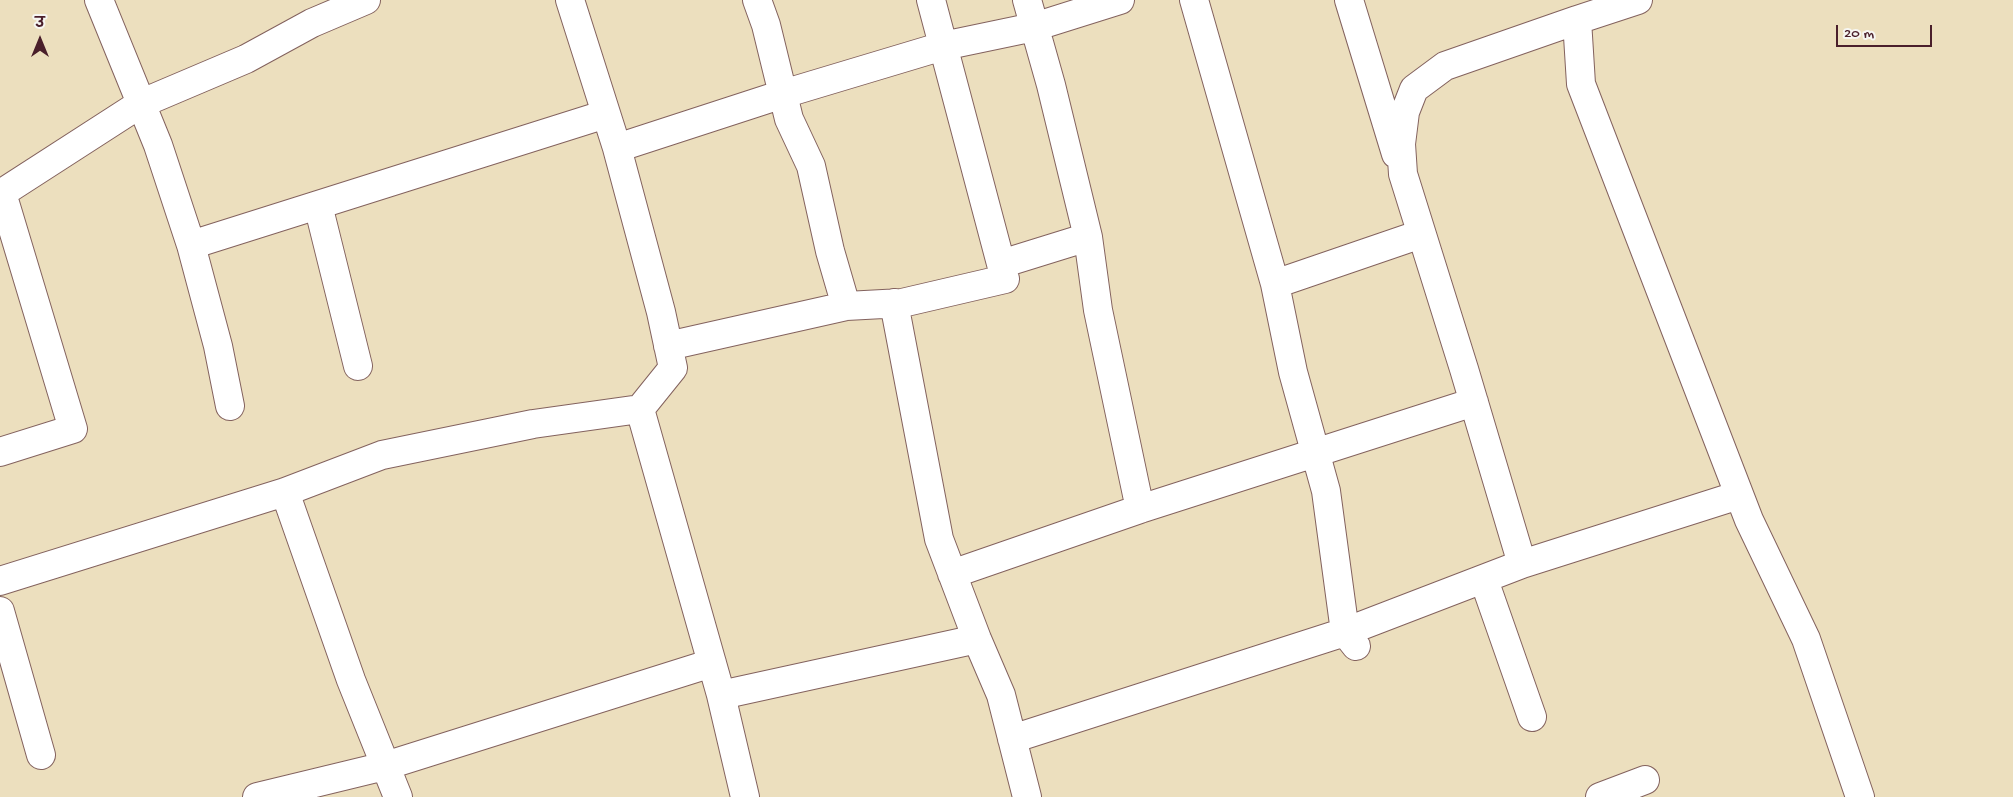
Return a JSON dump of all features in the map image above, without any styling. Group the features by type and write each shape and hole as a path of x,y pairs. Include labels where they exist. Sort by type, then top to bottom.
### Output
{"street":[{"path":"99,0 158,145 190,245 218,346 230,406"},
{"path":"0,452 73,429 1,194 140,104 246,59 312,23 366,0"},
{"path":"0,581 285,492 382,454 533,424 640,408 673,368 661,312 616,148 570,0"},
{"path":"757,0 766,25 790,119 811,166 834,266 846,306"},
{"path":"668,346 846,306 894,303 1005,279 931,0"},
{"path":"1027,0 1051,85 1088,237 1098,310 1140,509"},
{"path":"616,148 783,94 943,46 1034,27 1120,0"},
{"path":"1194,0 1275,284 1293,372 1326,491 1351,640"},
{"path":"1348,0 1474,402 1522,564"},
{"path":"1403,174 1401,144 1405,112 1414,89 1445,66 1638,0"},
{"path":"1577,20 1580,84 1749,520 1806,639 1860,797"},
{"path":"190,245 606,114"},
{"path":"318,205 358,366"},
{"path":"1275,284 1421,234"},
{"path":"1001,264 1088,237"},
{"path":"894,303 939,538 977,639 1001,695 1028,797"},
{"path":"952,574 1140,509 1474,402"},
{"path":"640,408 721,695 745,797"},
{"path":"285,492 351,680 398,797"},
{"path":"1012,739 1351,640 1522,564 1739,495"},
{"path":"1484,580 1532,717"},
{"path":"0,610 41,755"},
{"path":"721,695 977,639"},
{"path":"257,797 385,766 712,663"},
{"path":"1600,797 1645,780"}]}
